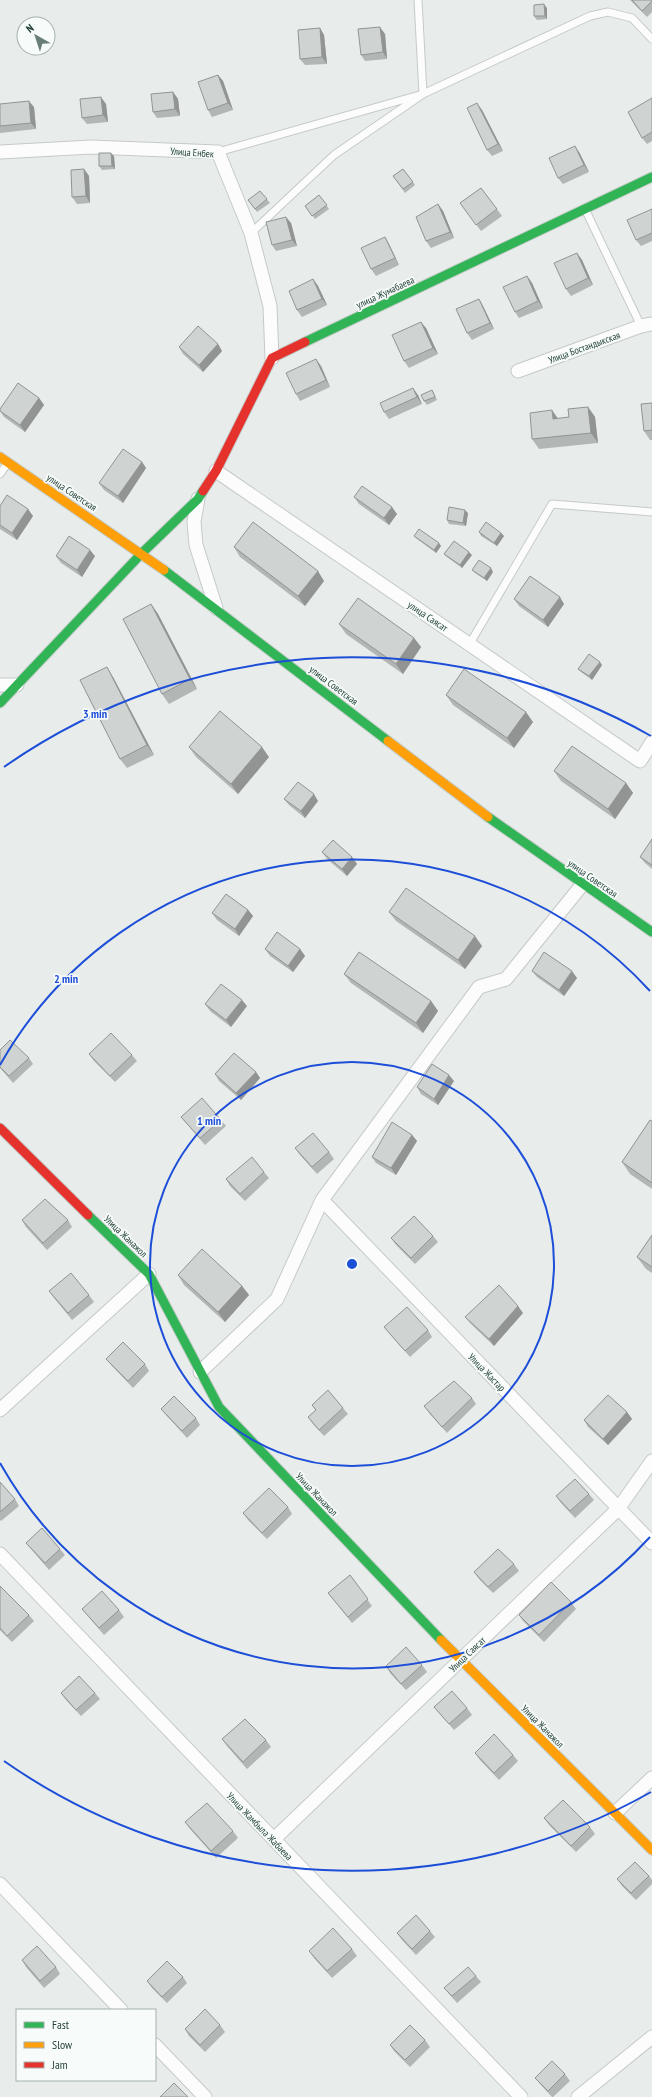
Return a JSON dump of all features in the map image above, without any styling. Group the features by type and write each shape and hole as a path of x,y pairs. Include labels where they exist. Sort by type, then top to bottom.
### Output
{"street":[{"name":"Улица Енбек","path":"0,152 91,147 218,152 251,232 270,306 272,358"},
{"name":"улица Жумабаева","path":"272,358 652,177"},
{"name":"Улица Бостандыкская","path":"518,371 647,325"},
{"path":"0,703 142,553 198,499 216,471 272,358"},
{"name":"улица Советская","path":"0,457 142,553 494,821 582,885 652,932"},
{"name":"улица Саясат","path":"216,471 640,761 652,742"},
{"path":"198,499 194,522 196,546 216,608"},
{"path":"0,685 17,685"},
{"path":"200,1372 277,1299 322,1200 479,987 506,979 582,885"},
{"name":"Улица Жанажол","path":"0,1128 149,1274 219,1407 462,1660 652,1850"},
{"name":"Улица Жастар","path":"322,1200 652,1544"},
{"path":"0,1410 149,1274"},
{"name":"Улица Саясат","path":"274,1839 618,1509 652,1461"},
{"name":"Улица Жамбыла Жабаева","path":"0,1554 521,2097"},
{"path":"615,1813 652,1778"},
{"path":"0,1884 121,2009"},
{"path":"578,2097 652,2037"},
{"path":"156,2046 205,2097"}],"lane":[{"path":"418,0 423,94"},
{"path":"218,152 423,94 590,16 608,12 632,18 652,39"},
{"path":"251,232 334,156 423,94"},
{"path":"585,209 647,325"},
{"path":"0,474 8,462"},
{"path":"469,644 552,504 652,512"}],"building":[{"path":"632,0 652,0 652,1 642,11"},
{"path":"544,4 545,16 534,16 534,5"},
{"path":"380,27 383,52 361,55 358,29"},
{"path":"320,28 322,57 300,59 298,30"},
{"path":"218,75 228,103 208,110 198,82"},
{"path":"173,92 175,109 153,112 151,94"},
{"path":"101,97 103,115 82,118 80,99"},
{"path":"652,98 652,132 642,138 628,112"},
{"path":"29,101 31,123 0,126 0,104"},
{"path":"477,103 498,144 487,150 467,108"},
{"path":"575,146 584,165 558,178 549,158"},
{"path":"99,153 111,153 112,166 99,166"},
{"path":"84,169 86,196 72,197 71,170"},
{"path":"403,169 413,182 403,189 393,176"},
{"path":"481,188 497,209 476,225 460,203"},
{"path":"260,191 267,199 255,209 248,200"},
{"path":"319,195 327,205 312,216 305,206"},
{"path":"438,204 450,232 426,241 416,217"},
{"path":"652,209 652,233 636,240 627,220"},
{"path":"286,217 292,240 272,245 266,222"},
{"path":"385,237 395,258 371,269 361,248"},
{"path":"577,253 588,278 566,289 554,263"},
{"path":"527,276 538,301 515,312 503,287"},
{"path":"313,279 322,299 297,310 289,291"},
{"path":"479,299 490,323 467,333 456,309"},
{"path":"421,322 433,348 404,361 392,335"},
{"path":"198,326 218,344 199,365 179,347"},
{"path":"316,359 326,380 296,394 286,373"},
{"path":"18,383 39,398 20,425 0,411"},
{"path":"413,388 417,397 384,412 380,403"},
{"path":"432,390 435,397 424,401 421,395"},
{"path":"652,403 652,430 644,431 641,404"},
{"path":"588,407 591,433 532,439 530,413 552,410 553,419 569,417 568,409"},
{"path":"123,449 142,462 118,496 99,483"},
{"path":"362,486 392,507 384,518 354,497"},
{"path":"7,495 28,509 12,533 0,525 0,506"},
{"path":"449,507 465,510 463,523 447,520"},
{"path":"253,522 318,571 298,596 234,547"},
{"path":"486,522 501,533 494,543 479,532"},
{"path":"419,529 439,543 434,550 414,536"},
{"path":"69,536 90,550 77,570 56,556"},
{"path":"454,541 469,552 460,565 444,554"},
{"path":"479,560 491,568 484,578 472,570"},
{"path":"530,576 560,597 543,620 514,599"},
{"path":"358,598 414,638 396,664 339,624"},
{"path":"151,604 190,679 162,694 123,619"},
{"path":"589,654 600,662 589,676 578,669"},
{"path":"107,667 147,745 120,759 80,680"},
{"path":"464,669 526,712 507,738 446,695"},
{"path":"220,711 262,747 231,784 189,747"},
{"path":"572,746 626,783 608,809 554,771"},
{"path":"298,782 314,794 301,811 284,799"},
{"path":"652,839 652,865 640,857"},
{"path":"333,840 352,857 342,869 322,852"},
{"path":"406,888 475,936 458,960 389,912"},
{"path":"226,894 248,910 235,929 212,913"},
{"path":"277,932 300,949 288,966 265,949"},
{"path":"359,952 431,1001 416,1023 344,974"},
{"path":"544,952 572,971 559,990 532,971"},
{"path":"221,984 242,1000 226,1020 205,1004"},
{"path":"111,1033 132,1055 110,1076 89,1054"},
{"path":"10,1040 29,1058 9,1076 0,1067 0,1050"},
{"path":"234,1053 256,1072 236,1093 215,1074"},
{"path":"432,1064 449,1075 434,1099 417,1087"},
{"path":"202,1098 221,1120 200,1138 181,1117"},
{"path":"650,1120 652,1121 652,1183 622,1162"},
{"path":"392,1122 412,1135 391,1168 372,1157"},
{"path":"313,1133 329,1152 312,1167 295,1148"},
{"path":"252,1157 264,1172 240,1194 226,1179"},
{"path":"45,1199 68,1220 43,1243 22,1220"},
{"path":"414,1216 433,1236 411,1258 391,1238"},
{"path":"652,1235 652,1267 637,1257"},
{"path":"202,1249 242,1286 218,1312 178,1275"},
{"path":"71,1273 89,1295 68,1313 49,1291"},
{"path":"499,1285 518,1306 489,1339 465,1317"},
{"path":"407,1307 428,1330 405,1351 384,1327"},
{"path":"123,1342 145,1364 128,1381 106,1359"},
{"path":"454,1381 472,1398 442,1427 424,1406"},
{"path":"328,1390 343,1408 319,1430 308,1417 316,1410 312,1405"},
{"path":"608,1395 627,1412 603,1439 584,1420"},
{"path":"174,1396 196,1418 182,1431 161,1409"},
{"path":"575,1479 589,1494 570,1511 556,1496"},
{"path":"0,1482 15,1499 0,1512"},
{"path":"269,1488 288,1507 262,1533 243,1513"},
{"path":"42,1528 60,1549 45,1563 26,1543"},
{"path":"498,1549 514,1564 488,1587 474,1572"},
{"path":"350,1575 368,1599 348,1617 328,1593"},
{"path":"551,1582 571,1602 539,1635 519,1615"},
{"path":"0,1586 29,1615 7,1636 0,1628"},
{"path":"102,1591 119,1610 99,1628 82,1609"},
{"path":"406,1647 422,1665 401,1684 386,1666"},
{"path":"79,1676 95,1693 76,1710 61,1693"},
{"path":"452,1691 467,1708 449,1724 434,1707"},
{"path":"245,1719 266,1740 243,1762 222,1739"},
{"path":"494,1734 513,1755 494,1773 475,1753"},
{"path":"563,1800 590,1827 571,1846 544,1818"},
{"path":"207,1803 233,1831 211,1851 185,1822"},
{"path":"635,1862 649,1876 631,1893 617,1879"},
{"path":"416,1915 430,1931 412,1949 397,1933"},
{"path":"333,1928 352,1949 327,1971 309,1951"},
{"path":"37,1946 56,1967 40,1981 22,1960"},
{"path":"167,1961 183,1977 162,1997 147,1981"},
{"path":"468,1967 476,1976 452,1996 444,1988"},
{"path":"205,2009 220,2025 200,2045 185,2029"},
{"path":"410,2025 425,2040 405,2060 390,2045"},
{"path":"552,2061 565,2074 548,2091 535,2078"},
{"path":"174,2083 188,2097 160,2097"}],"traffic: fast":[{"path":"305,342 652,177"},
{"path":"0,703 142,553 198,499 203,491"},
{"path":"164,570 388,741"},
{"path":"488,817 652,932"},
{"path":"88,1215 149,1274 219,1407 441,1640"}],"traffic: slow":[{"path":"0,457 164,570"},
{"path":"388,741 488,817"},
{"path":"441,1640 652,1850"}],"traffic: jam":[{"path":"203,491 216,471 272,358 305,342"},
{"path":"0,1128 88,1215"}]}
